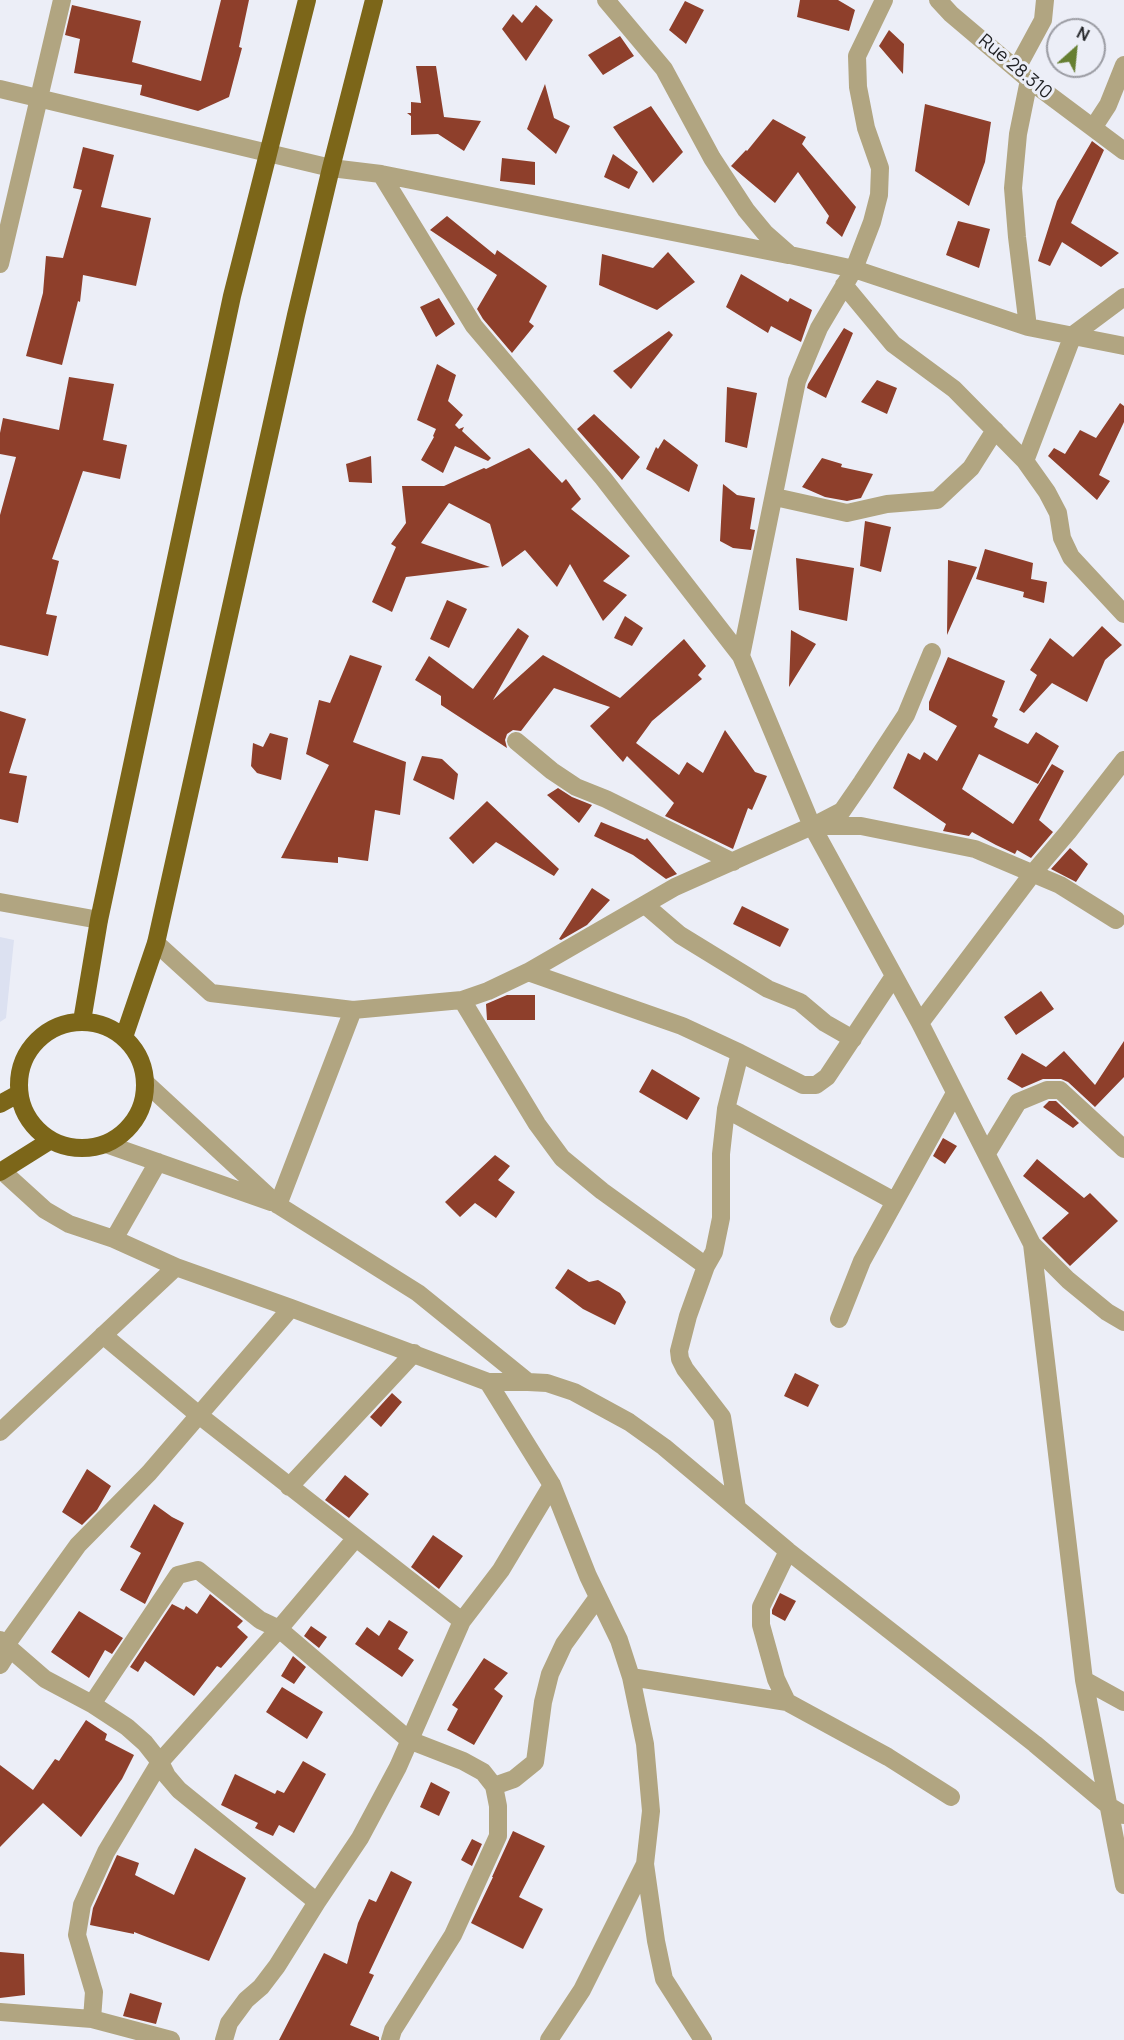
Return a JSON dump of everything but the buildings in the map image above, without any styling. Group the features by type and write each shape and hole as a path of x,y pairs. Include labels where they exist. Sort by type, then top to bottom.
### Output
{"main road":[{"path":"82,1021 99,920 232,296 307,0"},
{"path":"124,1037 156,943 331,168 374,0"},
{"path":"82,1021 105,1025 124,1037 140,1058 146,1083 141,1108 127,1130 106,1144 86,1149 65,1146 51,1140 28,1119 18,1094 20,1067 33,1043 55,1026 82,1021"},
{"path":"0,1104 18,1094"},
{"path":"1,1172 51,1140"}],"street":[{"path":"0,264 62,0"},
{"path":"606,0 664,69 712,158 746,210 765,233 790,255"},
{"path":"741,656 797,381 819,328 849,277 872,222 879,195 880,168 866,128 858,87 857,56 884,0"},
{"name":"Rue 28.310","path":"938,0 951,14 1023,74 1124,151"},
{"path":"1028,327 1013,188 1023,74 1043,20 1045,0"},
{"path":"1093,128 1108,105 1124,65"},
{"path":"0,89 331,168 381,174 790,255 849,277 1028,327 1124,346"},
{"path":"381,174 474,326 603,478 741,656 812,826 920,1023 1032,1244 1084,1680 1117,1811 1124,1885"},
{"path":"849,277 893,344 954,389 1025,461 1047,492 1058,513 1062,538 1071,557 1124,614"},
{"path":"1025,461 1073,335 1124,297"},
{"path":"775,497 847,513 887,504 938,500 971,468 995,430"},
{"path":"156,943 211,993 353,1010 462,1000 488,991 528,972 675,888 842,811 906,715 933,652"},
{"path":"516,741 552,771 576,787 606,799 733,862"},
{"path":"920,1023 1033,873 1124,760"},
{"path":"812,826 861,826 975,849 1060,885 1116,920"},
{"path":"0,902 99,920"},
{"path":"645,906 680,935 768,989 800,1002 825,1023 853,1039"},
{"path":"528,972 682,1026 803,1085 816,1086 827,1077 894,976"},
{"path":"462,1000 537,1124 562,1158 602,1191 706,1266"},
{"path":"278,1205 353,1010"},
{"path":"737,1508 722,1417 685,1369 679,1351 688,1316 706,1266 714,1252 722,1218 721,1155 726,1109 740,1053"},
{"path":"146,1083 278,1205 418,1293 528,1382"},
{"path":"987,1153 1018,1102 1047,1090 1060,1090 1124,1149"},
{"path":"839,1319 862,1261 956,1093"},
{"path":"726,1109 894,1202"},
{"path":"106,1144 278,1205"},
{"path":"114,1239 158,1162"},
{"path":"1,1172 45,1210 69,1224 114,1239 176,1267 488,1382 547,1383 574,1392 629,1422 664,1447 788,1551 1117,1811"},
{"path":"1032,1244 1084,1293 1107,1312 1124,1322"},
{"path":"0,1432 36,1401 176,1267"},
{"path":"0,1665 5,1645 78,1545 149,1473 291,1308"},
{"path":"103,1335 289,1487 462,1621"},
{"path":"289,1487 414,1353"},
{"path":"488,1382 552,1485 598,1597 619,1640 631,1677 645,1744 651,1811 645,1864 656,1941 664,1978 703,2040"},
{"path":"224,2040 230,2023 246,2000 261,1987 277,1966 377,1809 462,1621 501,1570 552,1485"},
{"path":"92,2019 94,1992 76,1935 82,1905 106,1852 160,1762 356,1539"},
{"path":"787,1702 776,1679 761,1625 761,1607 788,1551"},
{"path":"92,1704 178,1575 198,1570 260,1620 279,1629 409,1740 463,1761 483,1772 494,1786 498,1806 498,1836 453,1935 393,2031 390,2040"},
{"path":"494,1786 514,1779 535,1762 543,1702 550,1674 564,1644 598,1597"},
{"path":"5,1645 45,1679 92,1704 127,1727 145,1743 179,1790 317,1902"},
{"path":"631,1677 787,1702 888,1757 951,1797"},
{"path":"1084,1680 1124,1702"},
{"path":"549,2040 582,1990 645,1864"},
{"path":"0,2012 92,2019 171,2040"}],"shaded area":[{"path":"0,937 14,940 6,1018 0,1022"}]}
